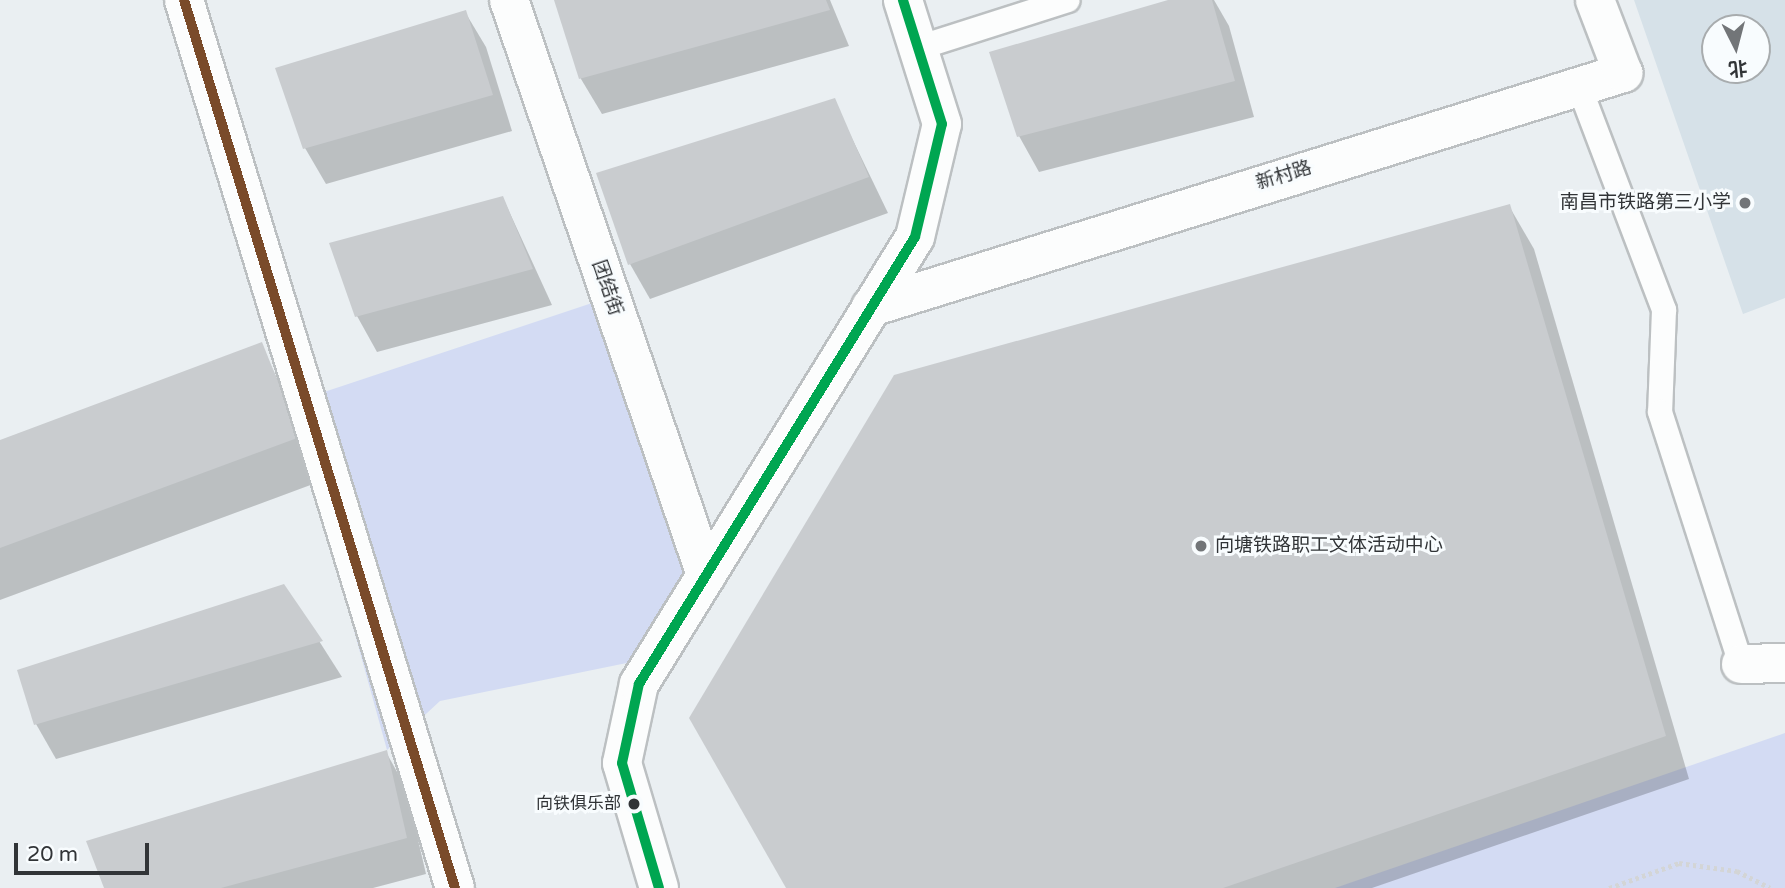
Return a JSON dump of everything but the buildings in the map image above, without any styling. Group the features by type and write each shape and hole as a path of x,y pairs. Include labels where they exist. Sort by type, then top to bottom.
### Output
{"street":[{"path":"184,0 455,888"},
{"name":"团结街","path":"509,0 706,575"},
{"path":"659,888 622,763 639,684 915,237 942,124 903,0"},
{"name":"新村路","path":"871,307 1623,73 1595,0"},
{"path":"1741,664 1785,663"}],"lane":[{"path":"918,48 1068,0"},
{"path":"1579,86 1664,310 1660,412 1741,664"}],"path":[{"path":"1609,888 1679,863 1737,871 1770,888"}],"shaded area":[{"name":"南昌市铁路第三小学","path":"1634,0 1785,0 1785,298 1743,314"},
{"path":"610,297 697,588 661,656 440,701 387,750 291,403"},
{"path":"1785,733 1785,888 1335,888"}],"transit line":[{"path":"184,0 455,888"},
{"path":"659,888 622,763 639,684 915,237 942,124 903,0"}],"place":[{"name":"南昌市铁路第三小学","path":"1745,203"},
{"name":"向塘铁路职工文体活动中心","path":"1201,546"},
{"name":"向铁俱乐部","path":"634,804"}]}
